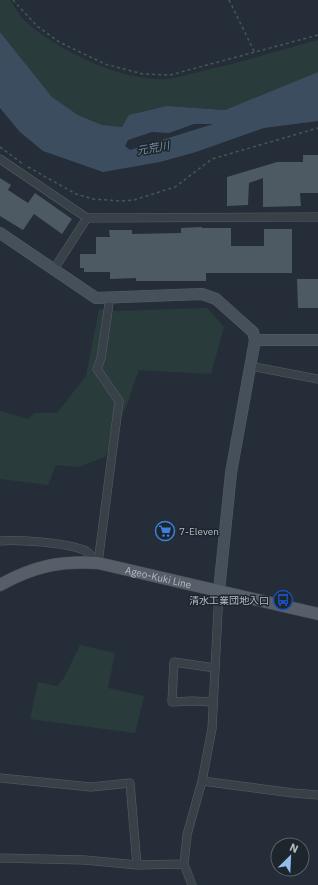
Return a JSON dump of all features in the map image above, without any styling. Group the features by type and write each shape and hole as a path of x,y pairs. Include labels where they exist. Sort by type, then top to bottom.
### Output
{"main road":[{"name":"Ageo-Kuki Line","path":"0,585 14,577 46,566 63,563 98,563 318,614"}],"street":[{"path":"0,159 87,218 318,217"},
{"path":"54,269 87,218"},
{"path":"0,233 96,298 202,294 216,299 253,332 255,340 231,473 219,591 212,729 202,781 187,834 184,864 192,885"},
{"path":"98,563 119,401 97,369 101,358 110,297"},
{"path":"255,340 318,340"},
{"path":"250,366 318,379"},
{"path":"0,541 28,541 68,546 85,550 98,563"},
{"path":"214,702 172,702 174,662 215,668"},
{"path":"0,778 91,787 130,783 137,865"},
{"path":"202,781 318,795"},
{"path":"0,858 85,860 137,865 184,864"}],"path":[{"path":"13,0 37,26 59,42 105,64 144,74 170,75 318,35"},
{"path":"229,0 255,53"},
{"path":"0,147 27,167 76,194 93,199 120,201 134,200 175,187 212,159 318,128"}],"green space":[{"path":"0,0 10,0 24,20 56,44 92,62 112,70 131,75 150,79 176,78 318,40 318,72 225,110 167,106 122,127 102,125 78,115 52,97 0,32"},
{"path":"207,308 224,327 211,374 139,370 105,457 78,467 56,465 48,485 0,479 0,411 28,419 34,413 57,413 86,376 99,309 117,311"},
{"path":"80,645 115,653 108,688 144,696 135,733 30,719 38,682 57,686 64,678"}],"water":[{"name":"元荒川","path":"0,32 52,97 78,115 102,125 122,127 129,115 167,106 225,110 318,72 318,121 264,128 196,152 160,162 103,172 43,151 20,132 0,108","holes":["194,124 213,124 130,150 125,146 128,140 152,132 169,133"]}],"building":[{"path":"303,155 318,155 318,193 300,193 301,206 263,207 263,178 249,183 248,205 227,206 227,177 277,162 303,162"},
{"path":"0,178 11,185 8,190 28,203 35,193 72,219 62,234 34,214 23,230 0,216"},
{"path":"181,228 231,228 231,246 264,246 264,229 292,229 292,273 206,273 206,281 136,281 136,278 110,279 110,272 84,272 84,268 80,268 80,254 96,254 96,237 110,237 109,230 132,230 132,234 181,233"},
{"path":"297,279 318,279 318,308 298,308"}],"place":[{"name":"7-Eleven","path":"165,531"},
{"name":"清水工業団地入口","path":"283,600"}]}
